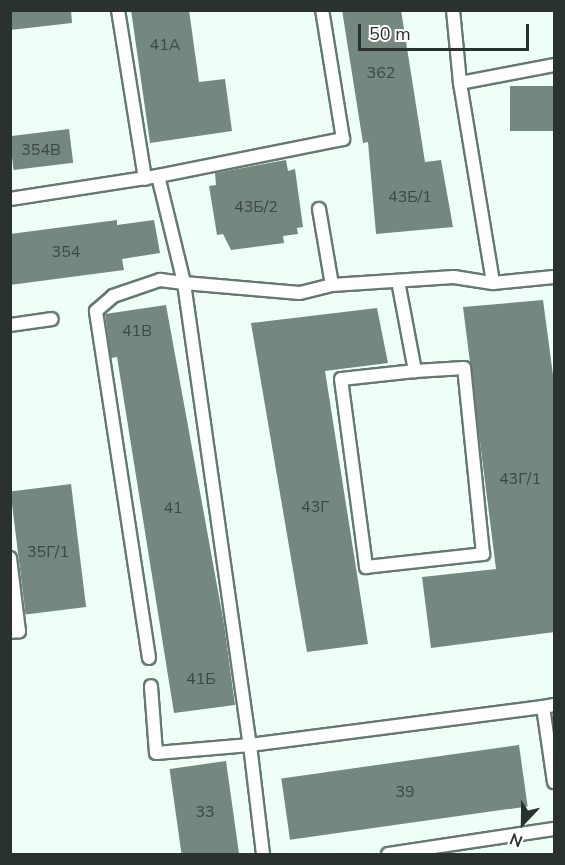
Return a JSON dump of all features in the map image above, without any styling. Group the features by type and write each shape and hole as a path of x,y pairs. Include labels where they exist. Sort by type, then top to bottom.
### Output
{"lane":[{"path":"118,10 145,178"},
{"path":"10,200 159,176 343,139 322,10"},
{"path":"453,10 460,83 493,283"},
{"path":"460,83 555,65"},
{"path":"159,176 184,283 250,745 263,855"},
{"path":"319,209 332,285"},
{"path":"149,658 96,311 113,296 160,280 300,293 332,285 454,277 493,283 555,277"},
{"path":"398,281 415,371"},
{"path":"10,325 52,319"},
{"path":"464,368 483,554 366,567 341,379 415,371 464,368"},
{"path":"10,558 19,631 10,632"},
{"path":"151,686 156,753 250,745 549,706 555,782"},
{"path":"388,855 555,829"}],"building":[{"path":"10,10 71,10 72,23 10,30"},
{"path":"131,10 189,10 199,82 225,79 232,131 150,143"},
{"path":"342,10 401,10 425,162 441,160 453,227 376,234 368,142 363,143"},
{"path":"510,86 554,86 554,131 510,131"},
{"path":"69,129 73,163 14,170 10,136"},
{"path":"286,160 288,171 295,169 303,227 297,228 298,234 283,236 284,243 231,250 223,234 217,235 209,186 216,185 215,173"},
{"path":"117,220 117,225 154,220 160,253 122,259 124,270 10,285 10,234"},
{"path":"543,300 555,390 555,632 431,648 422,577 496,569 463,307"},
{"path":"166,305 224,624 235,705 174,713 117,357 111,358 105,314"},
{"path":"377,308 388,363 325,371 368,644 307,652 251,323"},
{"path":"71,484 86,607 26,615 10,491"},
{"path":"519,745 528,806 290,840 281,778"},
{"path":"226,761 239,854 182,854 170,769"}]}
